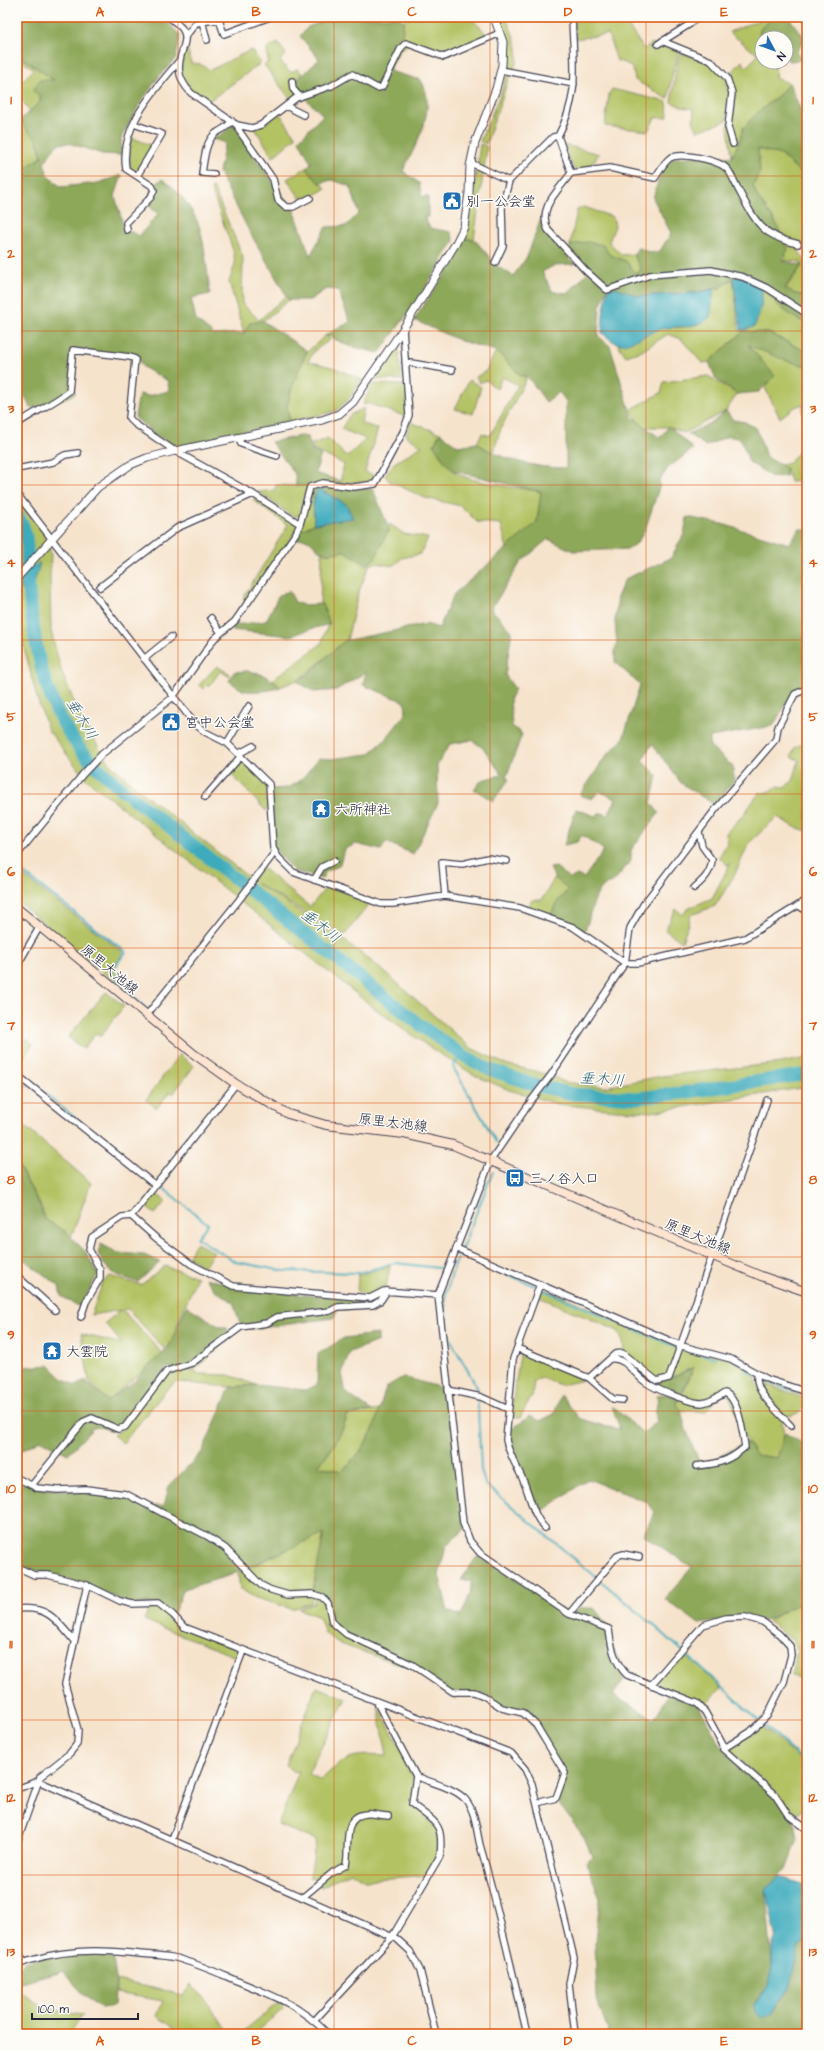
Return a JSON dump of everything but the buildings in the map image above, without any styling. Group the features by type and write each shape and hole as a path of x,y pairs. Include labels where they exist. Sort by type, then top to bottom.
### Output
{"main road":[{"name":"原里大池線","path":"17,908 146,1016 194,1054 236,1084 270,1105 297,1117 348,1129 404,1134 453,1145 712,1256 761,1276 807,1292"}],"street":[{"path":"169,17 183,30 185,36"},
{"path":"270,17 224,34 219,18 202,21 196,23 185,36 179,61 179,73 186,88 237,125 252,128 261,125 300,97 331,86 352,74 377,88 382,87 400,48 406,43 444,57 500,34"},
{"path":"17,578 98,487 114,474 147,458 238,437 322,420 339,414 352,402 402,329 456,243 464,227 469,193 471,163 475,143 496,89 501,70 503,42 494,17"},
{"path":"571,173 558,136 571,107 574,84 575,68 572,17"},
{"path":"697,17 690,24 660,42 711,61 727,78 732,93 728,127 733,144"},
{"path":"202,21 207,40"},
{"path":"127,230 126,223 152,197 154,190 152,186 126,169 124,160 126,145 134,124 148,99 179,61"},
{"path":"501,70 574,84"},
{"path":"292,81 293,89 300,97"},
{"path":"286,106 304,115"},
{"path":"214,174 202,172 209,140 216,133 226,130 232,121"},
{"path":"134,124 162,134 137,176"},
{"path":"237,125 240,132 273,179 278,200 286,207 293,207 310,198"},
{"path":"495,263 503,246 502,208 509,181 553,136 558,136"},
{"path":"798,244 780,240 768,233 759,224 750,212 728,170 715,162 678,155 669,159 655,178 610,168 571,173 547,206 544,216 548,230 586,271 607,290 650,274 711,270 743,277 767,288 807,314"},
{"path":"471,163 509,181"},
{"path":"17,855 83,774 102,754 174,697 214,639 235,621 296,533 300,524 310,487 323,483 354,487 375,484 403,432 409,415 402,329"},
{"path":"17,424 38,409 59,400 69,391 73,350 130,357 134,359 129,418 135,424 175,451 253,494 300,524"},
{"path":"405,362 452,370"},
{"path":"238,437 241,444 277,456"},
{"path":"17,469 53,462 65,455 78,453"},
{"path":"17,494 144,659 199,727 227,743 269,784 275,852 293,872 381,904 393,904 445,896 520,908 573,927 625,963 638,963 745,938 807,900"},
{"path":"100,587 177,528 253,494"},
{"path":"211,618 221,633"},
{"path":"144,659 171,637"},
{"path":"807,689 795,694 778,727 776,739 715,810 643,905 630,928 625,963 551,1074 491,1160 438,1295 463,1524 470,1541 480,1553 569,1614 610,1629 611,1644 618,1667 627,1675 697,1703 705,1712 723,1745 723,1749 775,1795 788,1815 807,1829"},
{"path":"227,743 249,706"},
{"path":"205,798 240,755 253,746"},
{"path":"694,888 706,876 712,867 712,860 702,846 699,832"},
{"path":"146,1016 239,900 275,852"},
{"path":"445,896 442,862 462,864 488,858 507,861"},
{"path":"314,880 322,867 334,861"},
{"path":"799,906 807,911"},
{"path":"17,966 40,926"},
{"path":"17,1075 155,1185"},
{"path":"81,1317 86,1302 100,1278 100,1270 90,1249 92,1237 122,1217 132,1216 236,1084"},
{"path":"589,1378 615,1354 622,1353 656,1381 670,1378 767,1100"},
{"path":"132,1216 156,1238 191,1264 233,1286 370,1298 384,1291 438,1295"},
{"path":"456,1248 682,1346 731,1359 758,1374 807,1392"},
{"path":"17,1276 56,1310"},
{"path":"540,1284 513,1359 506,1440 508,1451 523,1480 537,1515 545,1528"},
{"path":"32,1485 83,1422 92,1418 118,1429 125,1426 167,1372 192,1363 241,1327 267,1323 278,1317 330,1311 338,1307 373,1305 381,1300 387,1291"},
{"path":"517,1348 589,1378 613,1399 623,1400"},
{"path":"609,1359 618,1358 623,1360 645,1382 661,1391 701,1403 725,1393 734,1401 742,1427 745,1447 736,1455 720,1464 696,1466"},
{"path":"758,1374 757,1384 761,1393 791,1426"},
{"path":"448,1390 478,1396 508,1410"},
{"path":"17,1478 38,1488 57,1490 86,1489 126,1494 207,1536 225,1548 261,1584 271,1590 288,1595 312,1594 322,1597 328,1603 332,1622 346,1634 413,1665 453,1692 474,1692 484,1696 502,1708 523,1712 536,1725 565,1773 556,1798 537,1803"},
{"path":"569,1614 617,1556 623,1554 639,1557"},
{"path":"17,1567 34,1575 48,1575 87,1585 126,1602 158,1603 173,1615 184,1627 511,1754 525,1769 532,1784 574,1958 569,1984 575,2034"},
{"path":"17,1842 38,1781 47,1770 70,1754 77,1744 78,1730 65,1684 87,1585"},
{"path":"17,1609 30,1608 44,1610 57,1620 74,1641"},
{"path":"651,1685 683,1646 704,1625 726,1618 745,1617 763,1622 779,1634 790,1646 791,1655 784,1682 767,1716 750,1732 723,1749"},
{"path":"172,1839 244,1651"},
{"path":"314,2021 392,1937 440,1856 441,1841 438,1826 429,1815 412,1804 416,1776 376,1701"},
{"path":"416,1776 458,1793 466,1800 475,1817 476,1831 496,1899 527,2034"},
{"path":"17,1789 38,1781 392,1937 410,1951 415,1958 420,1970 436,2034"},
{"path":"303,1897 332,1873 346,1865 348,1855 348,1833 350,1823 355,1817 366,1814 388,1816"},
{"path":"17,1965 38,1957 62,1952 91,1950 175,1958 199,1966 285,2001 314,2021 328,2034"},
{"path":"17,1951 24,1962"}],"green space":[{"path":"17,17 162,17 180,35 176,58 160,75 140,103 121,138 122,155 102,154 69,143 57,144 44,163 48,176 61,187 98,183 122,175 115,196 124,228 139,236 158,214 147,204 152,186 162,179 178,192 197,221 202,236 205,256 210,294 191,298 196,320 214,335 244,333 250,323 263,321 307,351 292,387 287,406 290,422 177,447 154,434 135,417 139,394 148,396 169,391 168,381 143,367 137,356 70,355 75,394 46,406 31,408 17,386 17,166 25,168 42,157 37,140 23,126 22,118 40,102 40,96 33,91 39,80 54,80 17,54"},
{"path":"335,17 398,17 404,21 400,50 389,71 421,80 426,91 427,103 426,114 419,138 403,171 419,183 422,197 428,196 428,217 424,217 430,228 451,232 454,241 418,300 379,353 349,346 326,335 350,322 338,290 326,289 310,300 289,300 249,231 219,172 225,143 213,139 228,130 232,124 235,125 243,141 295,212 310,256 326,227 346,226 359,213 350,186 332,180 319,183 306,168 311,163 299,140 323,115 295,89 295,83 319,59 300,36 308,27"},
{"path":"406,17 470,17 484,31 486,36 444,57 411,43 400,50 404,21"},
{"path":"498,17 506,17 518,52 515,66 511,72 486,144 480,141 499,97 507,73 510,53 507,40"},
{"path":"575,17 622,17 644,49 652,43 679,51 672,76 668,99 635,80 630,66 617,61 608,34 576,39 574,26"},
{"path":"765,18 773,18 760,30 754,30 754,52 729,32"},
{"path":"773,18 790,19 805,38 797,52 803,60 794,61 794,30 760,30"},
{"path":"185,37 191,63 200,64 210,70 251,50 261,63 206,103 188,90 179,75 183,62"},
{"path":"278,43 286,54 280,61 290,72 297,69 302,73 295,83 298,96 291,100 264,65 268,62 267,49"},
{"path":"681,53 714,64 725,78 731,94 726,121 698,131 693,121 694,109 682,107 671,102 677,64"},
{"path":"17,55 54,80 40,96 40,102 30,112 17,93 17,86 34,69 19,60"},
{"path":"754,59 754,70 776,70 775,78 789,83 779,95 743,128 740,140 732,157 728,127 735,95 727,78 742,61 746,67"},
{"path":"789,83 804,117 807,148 807,178 781,155 758,149 760,171 753,186 757,196 777,225 788,249 782,261 802,265 785,288 795,294 807,296 807,323 793,317 775,302 769,296 761,283 733,278 720,287 695,293 638,296 614,288 607,290 600,306 598,336 610,346 632,417 660,438 669,426 693,449 668,468 659,481 660,485 645,530 637,543 629,549 573,551 548,539 521,562 491,609 512,631 505,675 515,689 510,698 512,726 522,734 506,778 509,779 493,801 474,789 482,780 502,775 484,749 472,740 450,744 437,765 438,803 413,854 386,842 381,850 356,844 345,849 339,866 326,871 322,879 294,871 273,848 270,789 288,788 300,781 319,758 331,759 369,754 385,740 406,713 405,702 363,685 366,672 336,690 314,692 297,681 307,675 344,641 426,624 439,628 454,594 537,522 541,492 455,471 445,462 434,445 440,433 458,446 477,443 497,454 519,462 554,468 566,468 566,401 559,392 546,402 528,377 522,376 496,351 461,341 414,320 457,256 464,238 475,240 497,266 513,276 527,257 542,216 548,230 556,242 575,264 555,265 542,272 553,292 568,293 587,273 569,251 570,245 588,242 603,245 610,255 626,261 637,275 641,269 634,255 638,247 650,253 660,251 671,233 653,198 661,172 670,159 707,155 732,157 740,140 743,128 757,113 779,95"},
{"path":"612,89 667,102 668,117 655,118 648,131 605,126 609,94"},
{"path":"280,114 296,137 273,157 254,127"},
{"path":"21,119 23,126 37,140 42,157 24,169 17,167 17,122"},
{"path":"130,137 153,146 135,175 130,172"},
{"path":"480,144 487,147 474,239 464,238 476,178"},
{"path":"565,145 599,154 592,164 586,168 575,170 567,156"},
{"path":"758,149 781,155 807,178 807,242 798,250 807,263 807,296 795,294 785,289 802,266 801,262 783,260 786,257 775,221 757,196 753,186 760,171"},
{"path":"306,168 326,188 310,198 300,198 287,179"},
{"path":"213,187 243,257 242,303 259,320 286,296 289,300 263,321 250,323 244,333 229,282 235,264 233,250 211,189"},
{"path":"584,207 613,217 615,226 609,242 622,255 633,254 641,269 637,275 626,261 570,245 577,210"},
{"path":"733,278 739,331 747,329 756,320 761,307 762,286 798,320 807,323 807,352 769,333 744,331 709,362 702,363 681,339 668,334 642,351 626,356 618,345 661,328 685,327 710,317 714,289 721,288"},
{"path":"744,331 769,333 807,352 807,366 787,361 748,345 775,376 759,392 737,394 716,379 709,362"},
{"path":"326,335 330,340 315,350 308,361 335,368 362,380 349,399 336,411 290,422 287,406 292,387 302,361 307,352"},
{"path":"747,344 783,359 807,366 807,481 790,482 786,468 779,465 789,463 802,449 803,404 795,407 780,418 765,388 774,376"},
{"path":"398,346 402,380 375,379"},
{"path":"496,351 521,376 527,377 501,428 493,454 477,443 482,433 490,436 518,385 502,377 497,389 486,380 480,383 476,377 486,371"},
{"path":"708,376 737,394 726,411 684,433 669,427 642,427 630,410 661,393 664,382"},
{"path":"469,380 481,387 473,414 455,409"},
{"path":"372,384 407,385 407,417 367,403 366,405 363,404"},
{"path":"364,408 361,423 378,429 365,472 377,476 374,482 340,483 344,464 313,450 312,444 328,438 347,457 366,439 341,429 350,415"},
{"path":"726,411 733,420 745,422 757,429 766,457 786,468 786,476 772,477 749,462 741,439 728,436 706,446 688,434 713,422"},
{"path":"410,422 440,433 434,445 446,463 455,472 484,482 541,492 537,522 507,548 501,524 477,522 461,506 425,498 389,481 385,475 394,463 422,446 406,436"},
{"path":"300,436 308,437 312,451 321,455 315,473 340,481 338,484 352,488 373,489 389,529 375,558 366,565 345,551 324,553 309,541 302,539 297,540 301,530 314,524 324,523 346,504 318,489 314,498 309,498 308,486 296,485 295,474 271,442"},
{"path":"276,485 308,486 300,515 294,517 258,492 275,490"},
{"path":"17,496 45,534 51,553 51,631 61,670 81,719 108,762 144,794 252,880 260,866 310,907 328,885 370,903 344,936 256,883 345,941 379,967 471,1048 505,1064 551,1075 564,1082 605,1087 662,1076 781,1063 807,1058 807,1087 652,1112 557,1104 509,1090 476,1076 432,1049 374,1008 85,778 48,730 37,698 17,621"},
{"path":"256,498 300,525 247,604 243,598 288,525 253,500"},
{"path":"307,498 314,498 314,524 301,530"},
{"path":"687,517 722,524 789,544 799,529 807,529 807,688 793,692 773,726 710,737 710,746 733,767 734,780 715,805 681,783 652,744 642,761 657,775 651,803 659,813 631,850 631,861 613,882 606,884 597,895 584,932 551,915 556,903 568,890 555,878 550,868 556,867 570,879 577,875 584,878 604,850 582,835 577,842 564,845 576,809 595,816 601,813 608,815 616,799 599,791 592,799 580,795 606,756 623,739 640,685 615,662 615,649 617,645 615,621 618,595 625,579 671,558 684,534"},
{"path":"390,524 404,534 428,538 420,554 402,558 393,566 376,563 369,565"},
{"path":"345,551 369,566 358,594 347,640 300,679 280,687 273,679 321,644 329,622 320,603 322,552 329,553"},
{"path":"289,591 295,602 303,605 322,604 330,624 291,636 232,630 235,625 266,621 279,595"},
{"path":"217,666 230,674 229,676 220,671 209,687 208,684 203,689 199,685"},
{"path":"247,671 265,676 280,687 272,690 247,691 229,681 234,672"},
{"path":"807,735 807,831 795,827 777,817 749,843 734,876 715,906 691,915 682,942 665,930 676,909 683,915 687,909 712,898 730,864 727,865 719,857 727,843 726,833 744,814 759,793 768,792 778,786 784,787 793,781 799,760 791,757 795,747 801,745"},
{"path":"241,757 269,784 269,806 266,811 228,771"},
{"path":"17,871 123,952 115,969 120,980 118,985 17,901"},
{"path":"555,877 568,890 556,903 551,915 527,908 532,900 542,900"},
{"path":"106,992 124,1006 101,1036 96,1033 83,1049 68,1037"},
{"path":"26,1039 33,1044 17,1066 17,1050"},
{"path":"179,1054 194,1066 173,1094 169,1092 157,1108 146,1100"},
{"path":"17,1120 91,1183 71,1237 45,1219 42,1208 17,1163"},
{"path":"17,1163 38,1202 45,1219 66,1232 85,1251 98,1274 80,1307 61,1296 59,1286 19,1256 17,1249"},
{"path":"153,1192 166,1201 155,1214 143,1205"},
{"path":"196,1243 214,1252 204,1267 188,1257"},
{"path":"101,1244 118,1253 144,1255 160,1262 138,1282 109,1270 101,1260 98,1253"},
{"path":"165,1266 197,1277 176,1328 172,1342 165,1350 128,1309 122,1310 163,1354 108,1401 89,1381 81,1334 122,1344 105,1323 121,1310 91,1315 103,1282 110,1276 141,1285"},
{"path":"390,1266 386,1287 380,1288 368,1296 357,1291 358,1275"},
{"path":"205,1278 247,1288 268,1291 311,1296 375,1300 376,1306 368,1310 339,1309 333,1318 253,1329 241,1326 233,1302 216,1291"},
{"path":"542,1288 686,1347 731,1359 756,1375 757,1384 784,1418 782,1423 784,1435 778,1458 756,1455 747,1442 729,1395 724,1392 705,1412 681,1410 676,1403 681,1397 694,1367 669,1378 655,1380 624,1354 623,1342 618,1331 539,1297"},
{"path":"187,1306 220,1327 226,1327 231,1337 194,1370 180,1367 169,1369 168,1366 129,1415 113,1431 99,1427 93,1428 68,1454 40,1440 17,1453 17,1357 25,1367 49,1365 62,1378 76,1386 85,1380 108,1401 136,1380 146,1368 168,1349"},
{"path":"378,1334 378,1341 350,1352 342,1373 346,1393 372,1411 347,1415 339,1436 318,1466 342,1471 361,1451 374,1428 386,1387 403,1377 446,1389 455,1445 461,1463 457,1465 465,1529 446,1546 439,1575 448,1611 461,1616 470,1594 472,1580 461,1580 478,1555 569,1614 581,1608 594,1608 609,1627 611,1644 627,1675 613,1695 654,1719 669,1694 697,1703 723,1749 775,1795 796,1825 797,1841 786,1870 766,1889 772,1966 768,1986 756,2002 772,2014 789,1987 800,1945 807,1940 807,2034 609,2034 597,1999 595,1941 600,1899 587,1862 592,1856 584,1837 558,1803 557,1799 565,1773 542,1742 526,1713 502,1708 485,1695 453,1692 413,1665 337,1629 332,1622 328,1603 312,1594 324,1533 231,1575 184,1589 173,1615 158,1603 132,1604 73,1581 17,1565 17,1487 25,1482 43,1489 123,1494 149,1506 164,1506 169,1486 202,1452 230,1388 256,1385 305,1390 317,1385 318,1354 344,1338"},
{"path":"521,1350 584,1380 561,1385 541,1378 534,1382 532,1396 520,1418 510,1417"},
{"path":"181,1367 199,1374 229,1375 256,1385 228,1387 176,1382 168,1388 123,1443 113,1435 125,1427 164,1373"},
{"path":"693,1368 680,1397 659,1389 644,1379 647,1376 665,1380"},
{"path":"761,1382 807,1399 801,1412 789,1416 784,1415 762,1389"},
{"path":"664,1394 678,1398 676,1403 681,1410 686,1430 701,1466 747,1442 756,1455 777,1458 785,1433 807,1446 807,1599 763,1622 745,1617 699,1624 665,1599 692,1567 643,1535 655,1512 647,1502 588,1479 537,1515 506,1433 530,1416 540,1421 554,1414 561,1395 579,1418 607,1427 620,1429 612,1406 643,1433 657,1422 657,1395"},
{"path":"379,1410 374,1428 361,1451 342,1471 318,1466 328,1455 336,1442 348,1415"},
{"path":"324,1532 311,1603 292,1609 256,1598 240,1589 238,1573"},
{"path":"315,1595 410,1664 457,1694 455,1699 408,1667 337,1643 325,1633 319,1617 299,1609 314,1603"},
{"path":"806,1598 807,1679 791,1676 797,1650 794,1642 768,1621"},
{"path":"158,1603 184,1627 242,1651 238,1658 144,1620 148,1610 136,1605"},
{"path":"684,1653 721,1688 704,1707 653,1682"},
{"path":"316,1687 346,1698 308,1774 321,1780 337,1765 350,1758 365,1755 387,1756 378,1706 416,1776 416,1803 439,1832 436,1863 428,1875 365,1880 351,1872 321,1887 310,1877 316,1840 278,1825 299,1771 294,1772 286,1766"},
{"path":"761,1726 807,1765 807,1806 794,1816 781,1797 726,1747"},
{"path":"62,1952 112,1953 116,1978 114,2006 101,2008 91,2002 62,1971 17,1983 17,1969 24,1962"},
{"path":"116,1980 183,1995 191,1985 205,1998 230,2034 183,2034 157,2016 163,2001 116,1993"},
{"path":"17,1990 46,2009 83,2014 69,2034 17,2034"},
{"path":"279,2002 284,2008 255,2034 240,2034"}],"water":[{"path":"743,277 762,286 762,292 760,312 754,327 741,330 733,278"},
{"path":"615,287 638,296 695,293 714,289 710,317 692,326 661,329 624,344 620,344 602,333 603,314 608,289"},
{"path":"318,489 346,504 353,518 314,524 313,502"},
{"path":"39,562 39,567 33,586 35,612 31,612 30,598 21,589 20,583"},
{"path":"779,1877 807,1885 807,1940 800,1945 789,1987 772,2014 761,2018 755,2013 754,2007 768,1986 772,1966 772,1947 776,1936 766,1889"}],"waterway":[{"name":"垂木川","path":"17,516 26,538 30,602 37,650 43,674 60,718 73,739 88,758 124,791 424,1028 461,1054 486,1068 531,1084 573,1094 636,1098 681,1093 807,1074"},
{"path":"17,868 126,952 111,971 118,983 148,1010"},
{"path":"461,1054 453,1067 496,1142"},
{"path":"17,1080 25,1087 30,1082 89,1129"},
{"path":"493,1172 453,1270 445,1297 446,1321 450,1339 477,1387 481,1470 485,1484 657,1628 807,1764"},
{"path":"158,1184 208,1224 197,1238 236,1262 284,1271 358,1273 395,1263 447,1269"},
{"path":"460,1254 535,1286"},
{"path":"541,1289 678,1348"},
{"path":"684,1350 716,1358"},
{"path":"744,1369 755,1376"},
{"path":"760,1379 807,1395"}],"place":[{"name":"別一公会堂","path":"452,201"},
{"name":"宮中公会堂","path":"171,722"},
{"name":"六所神社","path":"321,809"},
{"name":"三ノ谷入口","path":"515,1178"},
{"name":"大雲院","path":"52,1351"}]}
